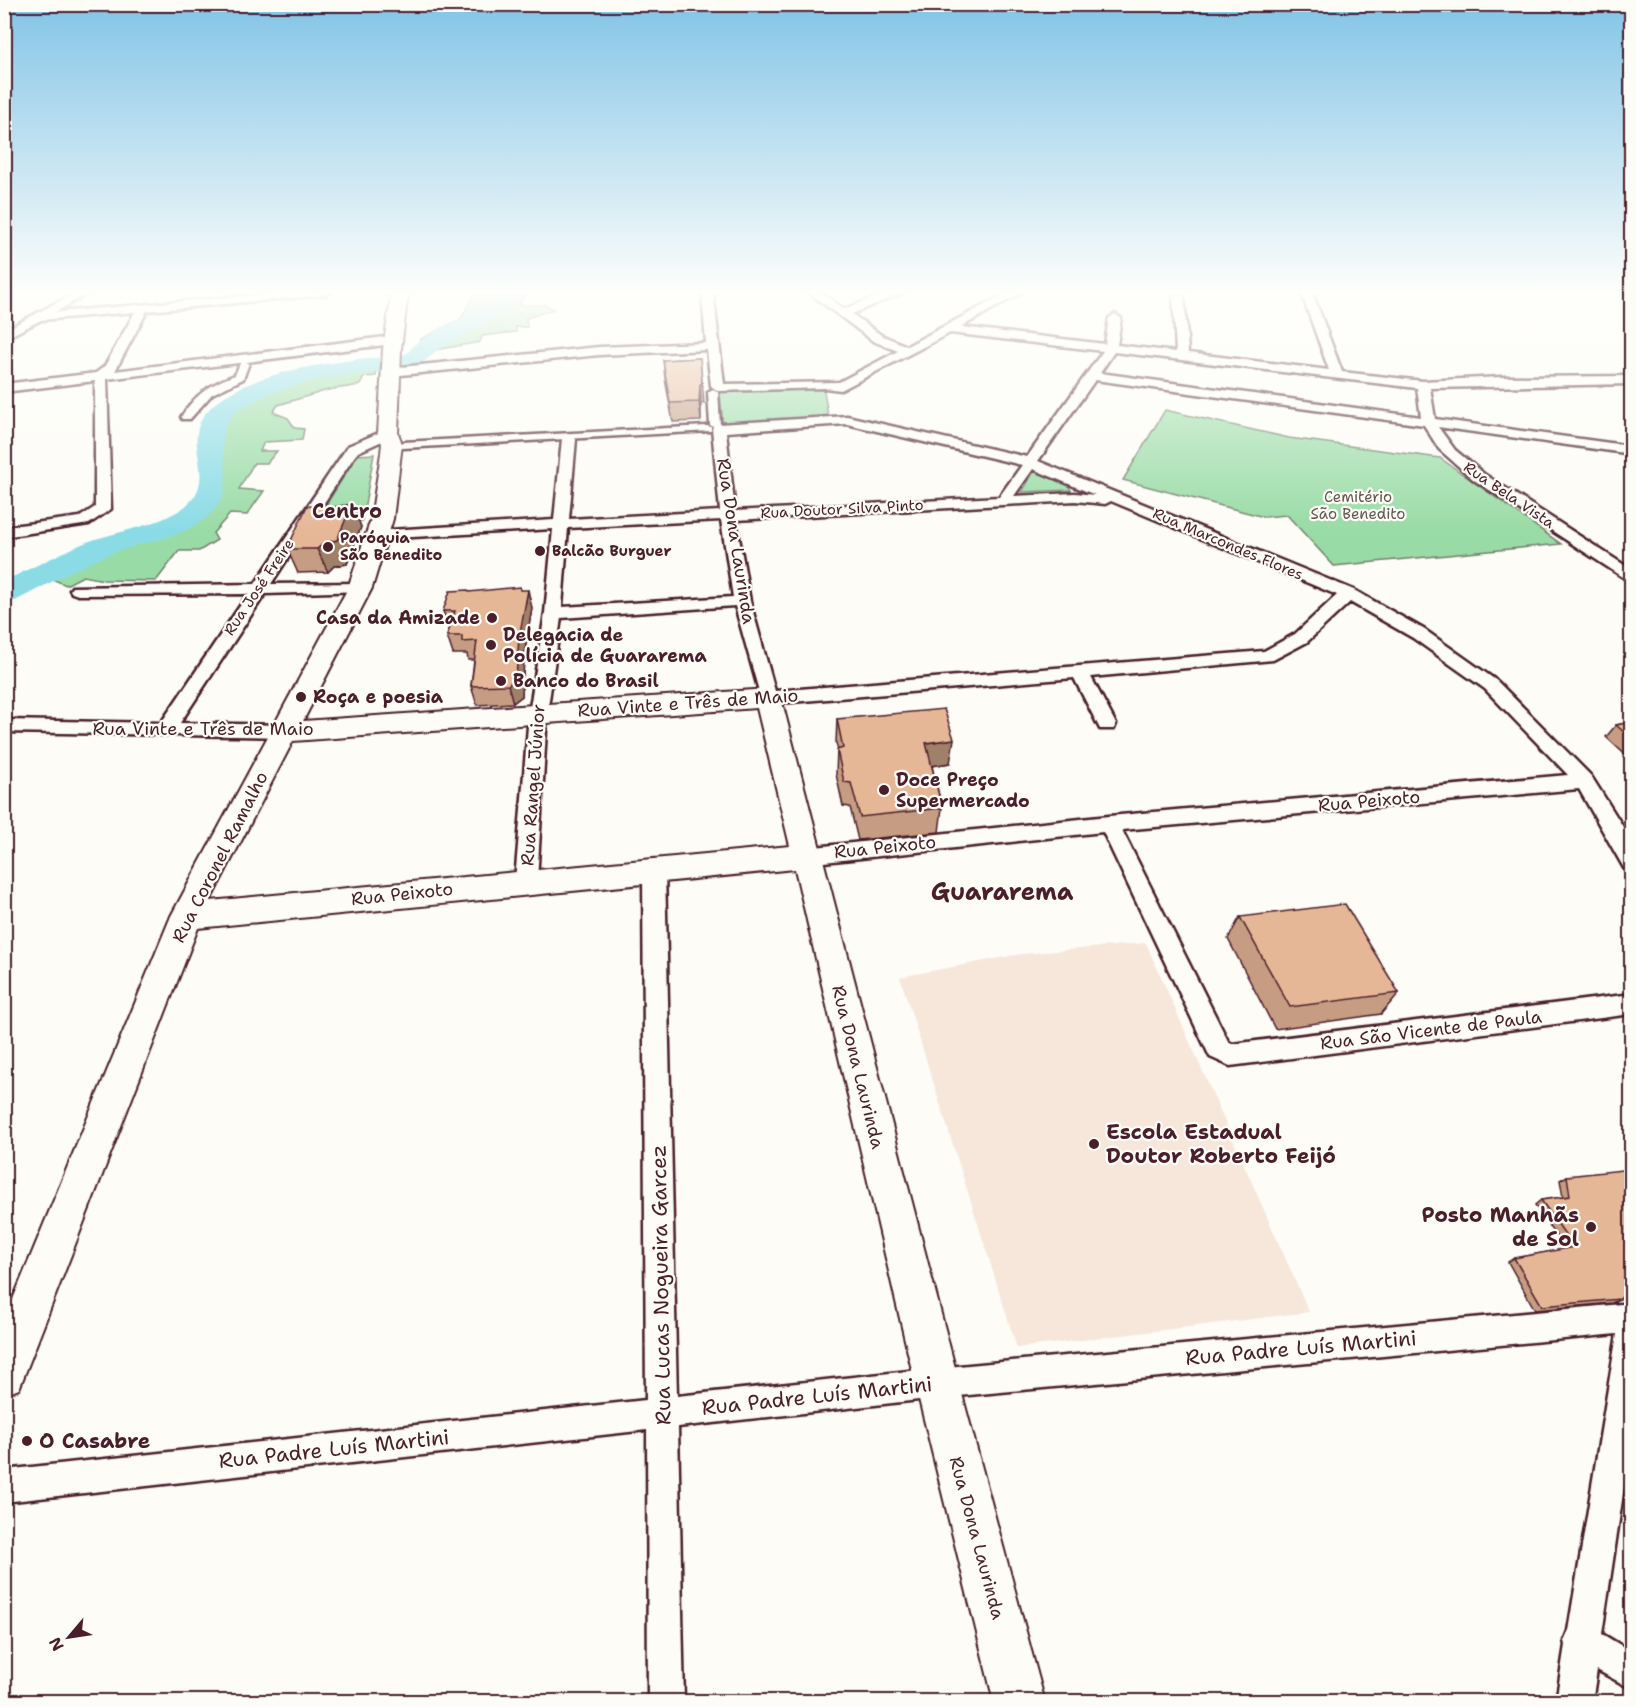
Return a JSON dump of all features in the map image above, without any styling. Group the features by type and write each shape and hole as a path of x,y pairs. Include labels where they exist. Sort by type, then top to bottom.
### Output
{"main road":[{"name":"Rua Coronel Ramalho","path":"4,1374 187,916 360,588 378,534 392,444 396,439 393,372"},
{"name":"Rua Vinte e Três de Maio","path":"284,732 768,698"},
{"name":"Rua Dona Laurinda","path":"768,698 805,856 937,1383 1020,1701"},
{"name":"Rua Peixoto","path":"187,916 526,881 805,856"}],"street":[{"path":"101,375 105,372"},
{"path":"6,388 101,375 163,372"},
{"path":"186,417 196,399 205,391 239,377 241,372"},
{"path":"396,439 713,428 713,372"},
{"path":"714,386 723,388 825,384 844,404 884,372"},
{"path":"1003,501 1096,372"},
{"path":"1310,372 1424,385 1549,379 1632,380"},
{"path":"4,532 84,521 99,514 103,506 101,375"},
{"path":"1093,376 1632,450"},
{"name":"Rua Bela Vista","path":"1424,385 1429,422 1443,445 1479,477 1632,578"},
{"name":"Rua Marcondes Flores","path":"713,428 844,404 1029,462 1078,491 1126,501 1348,594 1419,634 1466,665 1527,719 1584,781 1625,848 1632,864"},
{"name":"Rua Dona Laurinda","path":"713,428 742,601 768,698"},
{"name":"Rua José Freire","path":"167,729 258,588 353,449 396,439"},
{"name":"Rua Rangel Júnior","path":"526,881 538,714 553,613 569,439"},
{"name":"Rua Doutor Silva Pinto","path":"378,534 1003,501 1078,491"},
{"path":"78,590 360,588"},
{"name":"Rua Vinte e Três de Maio","path":"768,698 1267,656 1287,649 1301,640 1348,594"},
{"path":"553,613 742,601"},
{"path":"1080,672 1107,724"},
{"name":"Rua Vinte e Três de Maio","path":"4,726 284,732"},
{"name":"Rua Peixoto","path":"805,856 1109,824 1584,781"},
{"name":"Rua São Vicente de Paula","path":"1109,824 1219,1049 1230,1055 1632,1004"},
{"name":"Rua Lucas Nogueira Garcez","path":"654,869 666,1701"},
{"name":"Rua Padre Luís Martini","path":"4,1486 937,1383 1632,1318"},
{"path":"1574,1701 1581,1641 1632,1330"},
{"path":"1581,1641 1632,1672"}],"shaded area":[{"name":"Escola Estadual Doutor Roberto Feijó","path":"1146,943 1309,1312 1017,1348 900,977 1021,954"}],"green space":[{"path":"377,372 376,376 364,377 360,385 328,390 278,405 273,412 288,418 295,428 304,429 302,440 264,442 260,451 277,451 267,463 254,463 239,489 264,491 247,515 230,514 213,533 217,540 199,551 179,551 156,581 104,580 83,576 66,585 52,579 106,552 181,529 203,518 217,500 224,474 219,449 219,422 253,397 272,389 334,375"},
{"path":"820,389 824,391 828,416 723,425 720,392"},
{"name":"Cemitério São Benedito","path":"1165,410 1289,438 1440,458 1561,544 1334,566 1287,515 1264,517 1123,480"},
{"path":"374,454 362,521 315,523 357,455"},
{"path":"1036,472 1068,485 1071,490 1022,492 1033,473"}],"building":[{"path":"665,372 701,372 699,402 670,403"},
{"path":"352,504 337,540 324,543 317,549 287,549 307,506 333,507"},
{"path":"520,587 520,590 528,590 519,638 516,678 508,685 471,686 477,641 462,642 462,636 447,636 455,611 443,611 450,591 468,590 469,592"},
{"name":"Doce Preço Supermercado","path":"944,709 954,739 926,743 942,808 860,817 851,783 844,782 837,750 843,748 837,719"},
{"path":"1632,722 1632,739 1616,725"},
{"path":"1345,904 1399,993 1290,1007 1240,917"},
{"name":"Posto Manhãs de Sol","path":"1632,1169 1632,1286 1620,1299 1542,1306 1514,1258 1574,1247 1541,1200 1570,1196 1567,1176"}],"waterway":[{"path":"4,594 94,550 170,526 196,511 206,501 212,489 209,437 211,425 220,413 235,401 265,387 326,372"}],"place":[{"name":"Paróquia São Benedito","path":"328,547"},
{"name":"Balcão Burguer","path":"540,551"},
{"name":"Casa da Amizade","path":"492,618"},
{"name":"Delegacia de Polícia de Guararema","path":"491,645"},
{"name":"Banco do Brasil","path":"501,681"},
{"name":"Roça e poesia","path":"301,697"},
{"name":"Doce Preço Supermercado","path":"884,790"},
{"name":"Escola Estadual Doutor Roberto Feijó","path":"1094,1144"},
{"name":"Posto Manhãs de Sol","path":"1591,1227"},
{"name":"O Casabre","path":"27,1441"}],"district":[{"name":"Centro","path":"347,511"},
{"name":"Guararema","path":"1002,892"}]}
